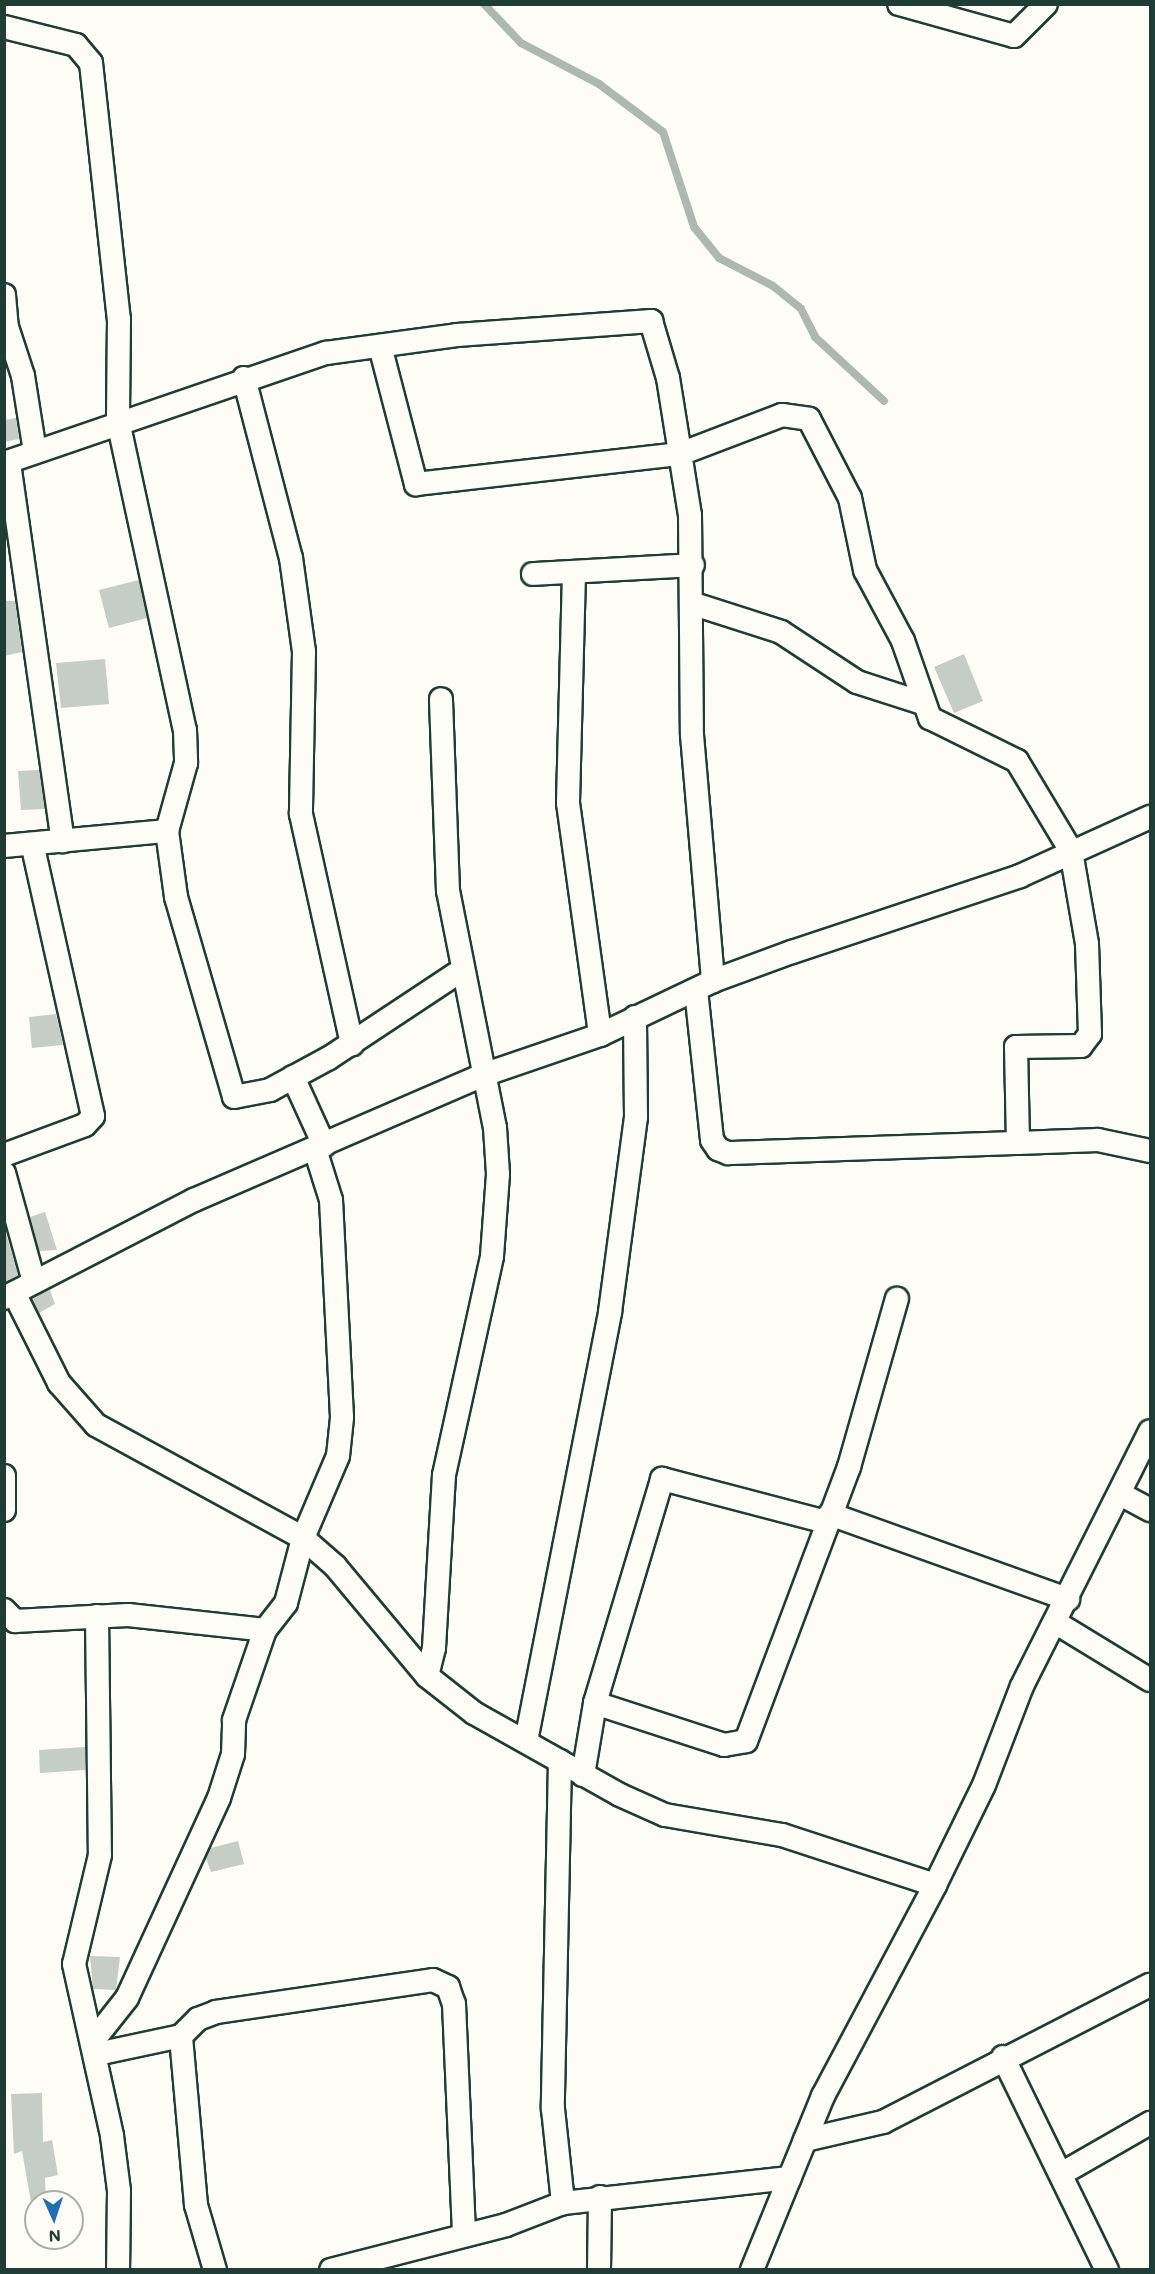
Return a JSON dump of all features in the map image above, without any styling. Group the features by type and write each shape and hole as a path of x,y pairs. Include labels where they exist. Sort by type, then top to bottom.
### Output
{"street":[{"path":"899,4 1014,36 1046,4"},
{"path":"4,27 76,45 91,63 119,319 118,421 182,696 186,763 167,831 176,897 234,1097 270,1090 352,1044 462,970"},
{"path":"5,306 35,452"},
{"path":"63,842 7,463 118,421 326,353 651,321 668,378 680,454 693,565 692,735 712,1140 718,1149 728,1153 1098,1140 1150,1151"},
{"path":"380,346 416,484 680,454 782,415 809,419 850,498 865,570 903,641 922,703 938,725 1017,761 1071,851 1087,944 1090,1034 1081,1046 1016,1047 1018,1143"},
{"path":"244,378 291,558 304,652 301,814 352,1044"},
{"path":"533,574 693,565"},
{"path":"574,573 568,803 600,1035"},
{"path":"694,604 781,632 857,682 922,703"},
{"path":"427,1676 434,1640 444,1475 492,1256 498,1174 495,1128 447,891 441,699"},
{"path":"935,1885 782,1835 665,1815 583,1775 474,1713 427,1676 342,1574 303,1538 96,1425 59,1383 9,1295 194,1200 483,1075 600,1035 704,986 1020,876 1150,817"},
{"path":"4,846 167,831"},
{"path":"4,1155 85,1125 93,1116 32,844"},
{"path":"526,1741 610,1312 636,1116 635,1017"},
{"path":"95,2047 127,1998 219,1798 233,1754 234,1720 265,1630 286,1603 303,1538 338,1456 342,1417 331,1200 320,1147 293,1077"},
{"path":"4,1173 34,1282"},
{"path":"595,1703 724,1745 746,1741 874,1391 897,1299"},
{"path":"755,2269 805,2140 874,1992 935,1885 1055,1622 1122,1495 1150,1436"},
{"path":"4,1476 4,1510"},
{"path":"583,1775 595,1703 662,1479 828,1518 1068,1599"},
{"path":"1122,1495 1150,1510"},
{"path":"4,1610 15,1620 97,1616 265,1630"},
{"path":"97,1616 100,1855 74,1964 95,2047 119,2191 118,2270"},
{"path":"1055,1622 1150,1680"},
{"path":"560,1761 553,2109 563,2203"},
{"path":"95,2047 181,2036 198,2019 216,2012 433,1980 448,1987 454,2004 464,2234"},
{"path":"805,2140 883,2122 1003,2057 1150,1985"},
{"path":"181,2036 196,2205 214,2270"},
{"path":"1003,2057 1107,2270"},
{"path":"1061,2174 1150,2123"},
{"path":"331,2270 464,2234 563,2203 600,2197 789,2178"},
{"path":"599,2270 600,2197"}],"building":[{"path":"16,418 19,439 4,442 4,420"},
{"path":"139,580 147,618 109,628 99,590"},
{"path":"4,601 15,601 22,652 4,656"},
{"path":"964,654 983,701 954,713 934,667"},
{"path":"105,659 109,704 61,708 56,663"},
{"path":"39,770 45,809 21,810 18,771"},
{"path":"56,1014 63,1045 32,1048 29,1017"},
{"path":"45,1212 57,1250 39,1251 30,1217"},
{"path":"4,1226 18,1275 4,1283"},
{"path":"50,1290 55,1304 39,1313 32,1299"},
{"path":"85,1747 85,1770 40,1773 39,1750"},
{"path":"238,1841 244,1864 211,1872 206,1858 211,1848"},
{"path":"90,1956 120,1957 116,1990 93,1989"},
{"path":"42,2093 43,2142 52,2140 58,2175 45,2178 46,2190 29,2190 22,2151 14,2154 11,2094"}],"waterway":[{"path":"484,4 521,43 599,84 663,132 694,227 719,258 773,286 801,309 815,337 884,401"}]}
